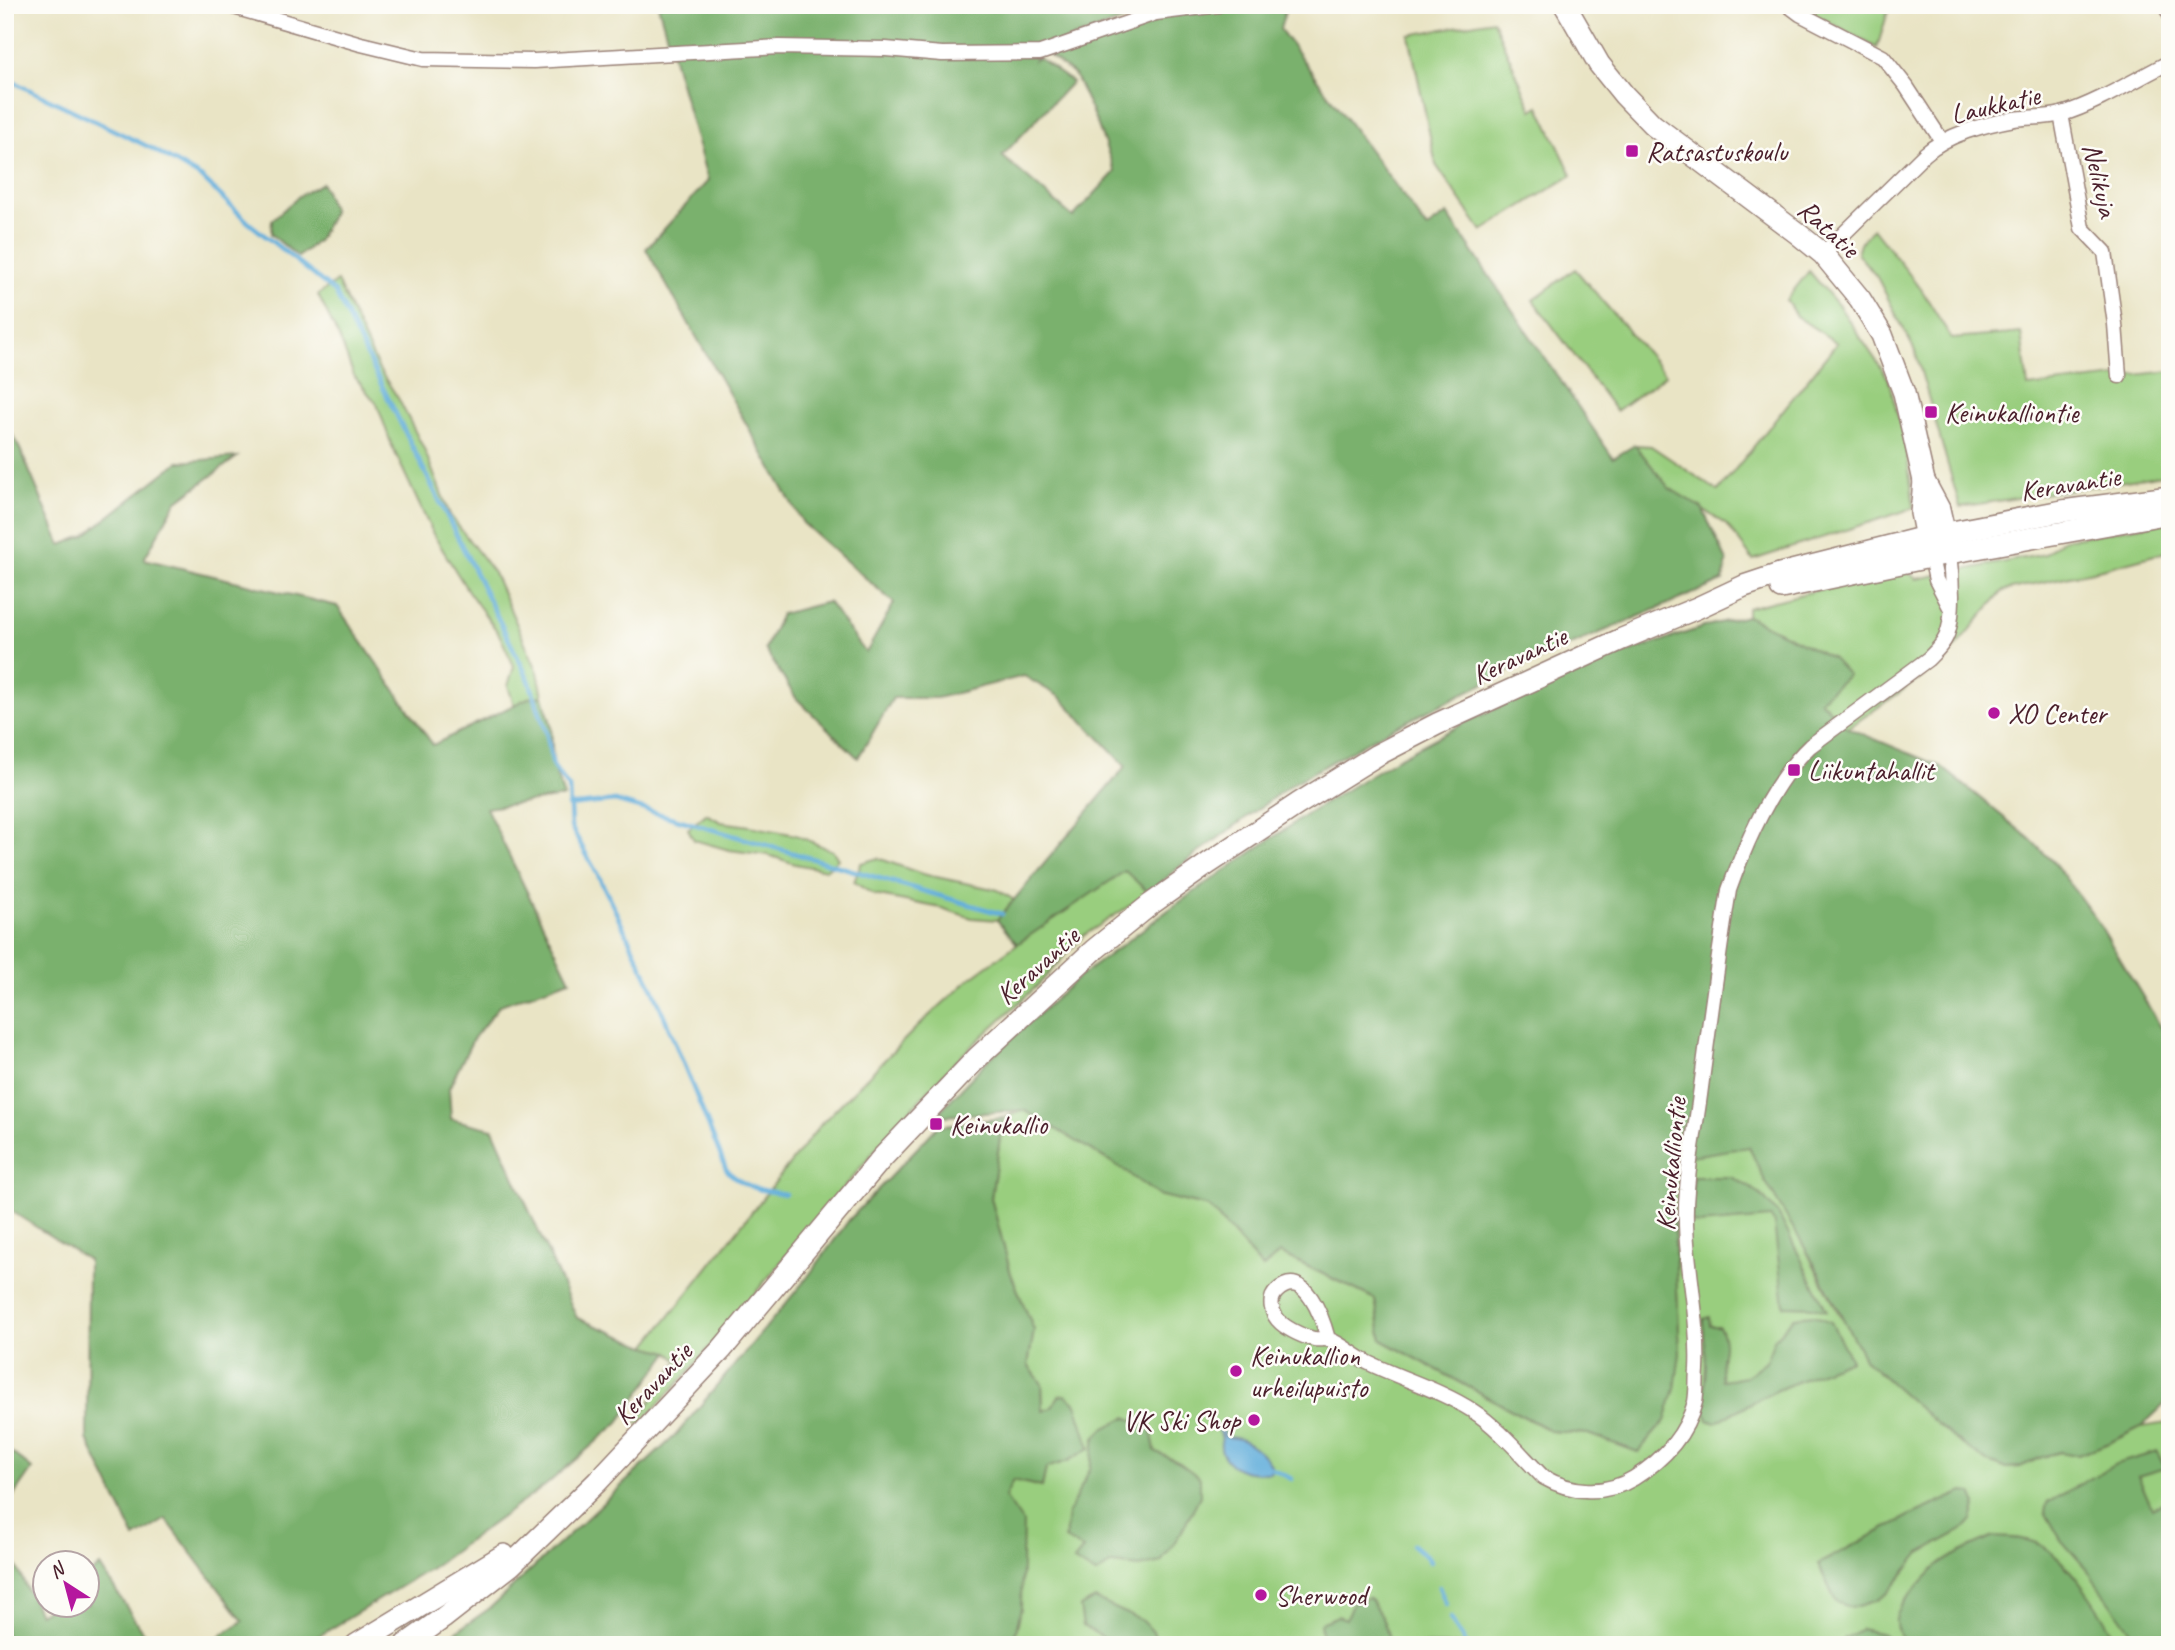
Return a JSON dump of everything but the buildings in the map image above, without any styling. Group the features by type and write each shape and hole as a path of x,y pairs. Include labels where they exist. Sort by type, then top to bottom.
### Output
{"main road":[{"name":"Ratatie","path":"1565,5 1599,64 1653,125 1822,254 1860,299 1882,335 1904,393 1924,481 1939,509 1938,545"},
{"name":"Keravantie","path":"405,1645 510,1565 597,1482 715,1357 882,1158 976,1059 1094,950 1151,904 1231,848 1377,755 1437,723 1531,679 1697,608 2062,511 2170,496"},
{"name":"Keravantie","path":"1938,545 2170,513"},
{"name":"Keravantie","path":"356,1645 545,1530"}],"street":[{"path":"227,5 423,60 534,61 779,47 886,49 943,54 1040,53 1156,13 1219,5"},
{"path":"1788,5 1800,14 1883,57 1906,86 1942,141"},
{"path":"2165,5 2170,15"},
{"name":"Laukkatie","path":"1822,254 1942,141 2013,119 2061,114 2170,62"},
{"name":"Nelikuja","path":"2061,114 2082,228 2105,252 2119,376"},
{"name":"Keinukalliontie","path":"1328,1339 1364,1361 1475,1412 1543,1477 1578,1491 1607,1488 1627,1482 1667,1453 1679,1438 1695,1400 1698,1355 1688,1251 1686,1190 1729,890 1739,861 1759,821 1797,758 1928,659 1946,636 1950,622 1953,577 1938,545"}],"green space":[{"path":"658,5 1077,5 1101,11 1134,5 1192,5 1154,10 1038,50 1034,60 1039,58 1072,82 1002,156 1073,217 1115,172 1097,123 1075,76 1049,55 1157,17 1245,5 1287,5 1280,29 1427,228 1447,214 1613,458 1635,445 1669,488 1702,508 1727,561 1723,581 1509,671 1385,732 1292,784 1179,867 1149,893 1125,871 1017,944 997,920 1126,766 1060,697 1024,676 937,698 893,698 858,758 796,698 765,649 781,614 828,602 866,653 894,603 803,523 646,249 708,181"},
{"path":"1797,5 1890,5 1877,48"},
{"path":"1493,20 1532,110 1539,106 1572,175 1482,231 1436,165 1409,35"},
{"path":"322,183 333,212 318,240 298,257 271,234 272,220 299,196"},
{"path":"1873,228 1921,289 1952,339 2021,333 2028,387 2170,371 2170,474 1960,507 1915,351 1877,277 1857,253 1860,243"},
{"path":"1575,269 1666,375 1616,411 1533,300"},
{"path":"1809,271 1839,306 1888,378 1906,447 1914,508 1753,560 1728,526 1669,488 1635,445 1651,446 1718,491 1837,343 1796,316 1786,300"},
{"path":"337,281 378,368 398,398 424,449 450,515 494,573 538,672 543,696 528,698 514,705 508,686 514,666 499,634 468,591 433,534 392,446 377,404 354,376 318,295"},
{"path":"5,421 20,449 61,545 84,536 178,462 237,457 176,502 144,559 337,606 433,745 528,698 543,696 551,724 553,766 564,797 486,808 570,980 500,1005 473,1039 449,1088 451,1119 493,1129 577,1318 646,1346 669,1352 619,1422 546,1485 431,1568 304,1645 206,1645 243,1621 166,1519 135,1538 87,1439 88,1260 5,1207"},
{"path":"2170,521 2170,551 2003,591 1931,671 1848,728 1820,700 1832,658 1747,616 1747,608 1893,571 1906,571 1917,579 2045,554 2062,540"},
{"path":"1747,616 1832,658 1848,675 1820,700 1848,728 1942,767 2029,838 2055,864 2098,922 2170,1042 2170,1399 2141,1427 2078,1455 2059,1452 2020,1467 2004,1468 1988,1462 1952,1437 1865,1360 1811,1258 1764,1179 1749,1147 1671,1159 1680,1354 1675,1389 1665,1421 1638,1452 1588,1434 1551,1431 1382,1340 1375,1299 1280,1253 1263,1268 1209,1207 1158,1195 1118,1166 1024,1110 946,1116 940,1111 985,1063 1078,978 1171,908 1307,814 1396,759 1466,722 1605,660 1710,625"},
{"path":"706,814 721,822 796,835 833,851 838,859 826,870 694,840 688,829"},
{"path":"878,858 922,874 998,890 1014,900 997,920 972,918 941,908 874,895 854,882 861,863"},
{"path":"1125,870 1149,893 1083,936 1037,986 959,1058 898,1123 688,1373 640,1424 636,1423 678,1361 669,1352 646,1346 822,1123 921,1023 972,977"},
{"name":"Keinukallion urheilupuisto","path":"1024,1110 1118,1166 1158,1195 1209,1207 1263,1268 1279,1253 1375,1299 1382,1340 1550,1431 1588,1434 1638,1452 1680,1354 1671,1159 1749,1146 1779,1197 1839,1314 1952,1437 1988,1462 2004,1468 2020,1467 2059,1452 2078,1455 2141,1427 2167,1423 2170,1429 2170,1645 1021,1645 1015,1637 1021,1608 1004,1497 1013,1480 1042,1487 1046,1468 1042,1384 1028,1365 1034,1330 1011,1274 991,1198 1003,1118"},
{"path":"1003,1118 991,1198 1011,1274 1034,1330 1028,1365 1042,1384 1043,1411 1051,1408 1059,1396 1066,1395 1076,1404 1090,1448 1068,1461 1046,1468 1042,1487 1013,1480 1005,1497 1023,1523 1021,1608 1015,1636 1021,1645 437,1645 490,1608 676,1435 807,1278 849,1220 938,1126"},
{"path":"1693,1177 1731,1177 1762,1196 1779,1215 1827,1311 1813,1307 1784,1306 1774,1223 1771,1218 1699,1224 1690,1222"},
{"path":"1813,1315 1831,1322 1851,1360 1782,1388 1715,1423 1708,1420 1703,1406 1706,1366 1703,1319 1709,1317 1710,1326 1719,1326 1722,1334 1722,1381 1745,1377 1766,1361 1775,1338 1794,1317"},
{"path":"1126,1417 1151,1427 1155,1451 1180,1463 1200,1478 1200,1496 1182,1531 1161,1562 1140,1567 1112,1564 1096,1574 1074,1561 1083,1549 1065,1539 1068,1513 1090,1469 1095,1438 1103,1429"},
{"path":"5,1447 32,1469 5,1508"},
{"path":"2157,1452 2165,1468 2138,1476 2152,1508 2170,1499 2170,1629 2147,1644 2137,1640 2085,1567 2061,1540 2045,1512 2047,1503 2116,1464"},
{"path":"1963,1492 1972,1493 1977,1504 1972,1520 1963,1530 1920,1553 1888,1593 1877,1600 1852,1608 1836,1602 1818,1564 1911,1515"},
{"path":"1994,1537 2037,1543 2061,1561 2084,1588 2119,1645 1908,1645 1897,1629 1896,1621 1897,1613 1906,1599 1939,1565"},
{"path":"5,1542 32,1599 32,1618 102,1618 102,1569 151,1645 16,1645 5,1634"},
{"path":"1369,1598 1382,1617 1394,1645 1323,1645 1320,1623 1338,1616 1346,1619 1353,1602"},
{"path":"1095,1599 1143,1621 1154,1633 1155,1645 1117,1645 1083,1626 1080,1607"},
{"path":"1861,1629 1884,1634 1894,1645 1840,1645 1844,1639"}],"water":[{"path":"1219,1427 1226,1437 1240,1439 1258,1450 1272,1466 1270,1473 1244,1471 1228,1461 1222,1453 1222,1438 1217,1429"}],"waterway":[{"path":"5,78 151,148 202,178 249,223 335,292 529,680 546,731 553,766 569,788 571,827 599,877 654,991 726,1169 745,1184 785,1194"},
{"path":"568,806 615,801 1002,914"},
{"path":"1272,1469 1292,1479"},
{"path":"1413,1545 1430,1562"},
{"path":"1439,1587 1446,1604"},
{"path":"1451,1618 1467,1645"}],"place":[{"name":"Ratsastuskoulu","path":"1632,151"},
{"name":"Keinukalliontie","path":"1931,412"},
{"name":"XO Center","path":"1994,713"},
{"name":"Liikuntahallit","path":"1794,770"},
{"name":"Keinukallio","path":"936,1124"},
{"name":"Keinukallion urheilupuisto","path":"1236,1371"},
{"name":"VK Ski Shop","path":"1254,1420"},
{"name":"Sherwood","path":"1261,1595"}]}
